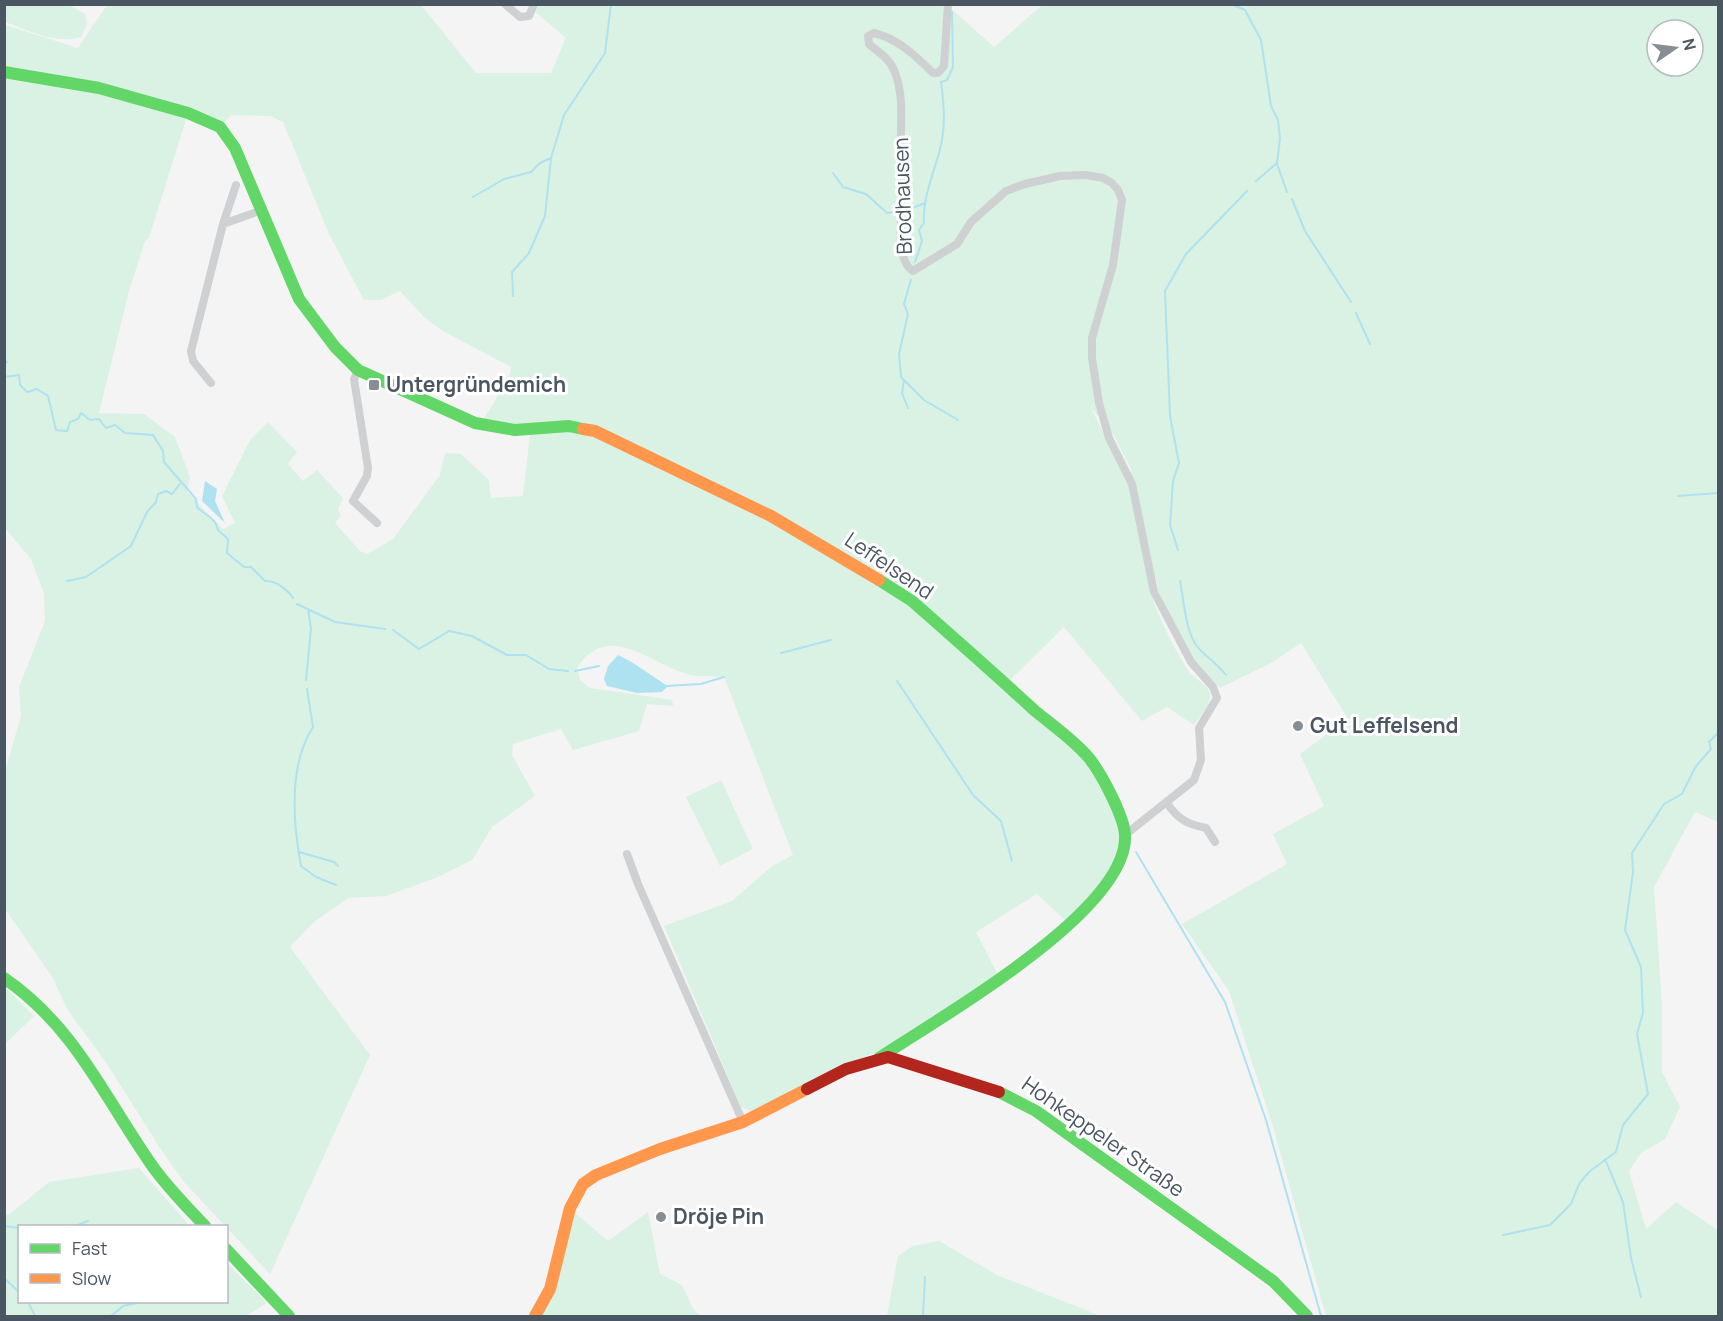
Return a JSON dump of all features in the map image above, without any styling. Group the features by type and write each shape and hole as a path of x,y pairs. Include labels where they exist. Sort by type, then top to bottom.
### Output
{"street":[{"path":"505,4 520,17 529,16 534,4"},
{"name":"Brodhausen","path":"948,4 944,66 938,73 933,73 916,57 890,40 874,33 868,36 869,44 888,60 894,69 901,100 901,154 904,179 900,226 906,266 913,271 917,270 957,244 971,222 1006,191 1025,184 1060,176 1086,175 1112,183 1122,200 1113,265 1092,338 1092,358 1099,403 1109,438 1132,484 1154,592 1191,662 1216,692 1216,701 1199,728 1201,760 1194,780 1166,802"},
{"path":"4,72 131,95 188,113 220,127 235,148 299,299 335,347 358,370 354,379 368,468 367,476 353,501 377,523"},
{"path":"211,383 193,362 191,351 223,224 236,185"},
{"path":"223,224 262,210"},
{"name":"Leffelsend","path":"358,370 475,423 515,430 581,427 595,431 743,501 849,561 912,601 1089,758 1112,797 1125,835"},
{"path":"879,1058 1059,937 1101,892 1115,869 1125,844 1125,835 1166,802 1178,818 1185,823 1206,828 1215,842"},
{"path":"627,854 742,1122"},
{"path":"4,978 34,999 68,1037 147,1159 203,1225"},
{"name":"Hohkeppeler Straße","path":"535,1317 550,1289 570,1208 584,1184 596,1175 660,1149 742,1122 846,1069 879,1058 895,1058 992,1088 1021,1101 1273,1281 1306,1317"},
{"path":"228,1251 289,1317"}],"green space":[{"path":"67,4 85,14 87,24 81,37 52,38 5,22 6,5"},
{"path":"107,5 421,5 476,73 551,73 566,38 533,10 534,5 947,5 994,47 1042,5 1718,5 1718,822 1695,812 1654,887 1662,1004 1662,1072 1680,1107 1665,1139 1641,1153 1629,1171 1646,1229 1676,1202 1718,1230 1718,1316 1326,1316 1274,1130 1229,991 1182,924 1287,864 1273,834 1324,806 1300,754 1348,719 1301,643 1271,663 1220,688 1193,661 1158,590 1156,578 1148,580 1159,614 1178,654 1190,673 1208,689 1210,700 1194,725 1167,707 1142,721 1064,627 1009,681 914,596 847,564 909,605 1081,758 1108,800 1119,825 1121,836 1116,857 1091,897 1069,924 1037,894 976,932 998,975 883,1050 837,1068 753,1112 741,1107 664,926 732,901 772,866 793,855 724,677 687,674 629,649 615,646 602,647 589,654 577,668 580,680 590,688 672,700 673,706 647,704 639,731 573,750 561,729 513,744 512,755 535,796 492,827 472,860 438,877 386,896 348,898 314,922 290,947 370,1055 270,1274 228,1229 228,1225 224,1225 184,1182 107,1064 67,1009 53,978 5,909 5,771 21,716 19,687 45,621 44,594 31,559 5,528 5,25 78,48","holes":["188,113 220,127 231,115 271,116 283,122 329,234 364,300 381,300 400,291 425,318 443,331 511,367 509,377 484,419 531,426 523,496 491,498 489,480 461,454 445,453 440,475 393,539 367,554 360,551 335,523 341,516 338,509 343,498 317,470 303,481 288,464 297,452 268,422 250,440 222,496 235,523 223,529 187,492 190,477 175,437 144,414 99,413 129,291 145,241 149,238","1090,406 1114,436 1132,471 1124,474"]},
{"path":"721,780 753,849 720,866 686,797"},
{"path":"5,987 34,1016 4,1044"},
{"path":"139,1168 189,1225 18,1225 18,1303 228,1303 228,1264 267,1303 246,1316 5,1316 5,1215 10,1214 49,1182"},
{"path":"573,1211 608,1241 648,1212 660,1274 682,1285 693,1309 700,1316 540,1316"},
{"path":"939,1241 997,1275 1101,1316 887,1316 898,1256 913,1246"}],"water":[{"path":"205,481 217,489 215,501 225,523 202,501"},
{"path":"618,655 668,686 662,692 637,693 607,686 604,679 608,666"}],"waterway":[{"path":"513,296 512,272 529,253 545,216 551,158 564,115 605,53 611,4"},
{"path":"1231,4 1245,10 1261,40 1271,106 1278,120 1280,139 1277,163 1256,181"},
{"path":"915,262 922,241 919,230 924,223 927,195 943,132 944,107 941,82 947,80 953,67 952,12"},
{"path":"473,197 504,179 531,172 540,163 551,158"},
{"path":"1277,164 1287,192"},
{"path":"833,173 843,187 866,194 887,213 896,212"},
{"path":"1178,550 1170,525 1173,481 1179,463 1170,416 1165,291 1186,254 1247,191"},
{"path":"1292,199 1305,231 1351,302"},
{"path":"907,210 925,203"},
{"path":"911,280 904,304 908,314 899,354 901,377 924,400 958,420"},
{"path":"1356,313 1370,344"},
{"path":"4,358 7,362 4,365"},
{"path":"4,377 19,375 20,385 27,392 37,389 48,396 56,430 67,431 70,422 78,419 81,413 90,420 99,419 106,428 115,425 125,433 153,435 163,451 164,462 196,499 197,507 213,519 218,530 228,539 227,553 244,567 251,567 265,581 281,586 293,598"},
{"path":"904,380 902,393 908,408"},
{"path":"67,581 86,577 131,546 147,512 156,502 158,494 166,491 172,494 180,484"},
{"path":"1678,496 1718,493"},
{"path":"1180,581 1187,623 1192,638 1226,675"},
{"path":"297,604 335,622 385,629"},
{"path":"306,680 311,629 308,609"},
{"path":"393,630 419,649 449,631 472,636 507,655 526,655 549,669 568,671"},
{"path":"781,653 831,640"},
{"path":"575,671 599,666"},
{"path":"666,686 701,684 724,677"},
{"path":"897,681 973,795 1001,821 1012,861"},
{"path":"307,689 313,727 299,759 296,777 295,813 298,849 301,866 316,877 336,885"},
{"path":"1503,1235 1550,1225 1571,1204 1579,1184 1589,1172 1616,1152 1623,1125 1648,1094 1637,1034 1643,1013 1641,967 1625,930 1633,872 1632,853 1664,804 1682,794 1696,766 1711,749 1709,742 1718,733"},
{"path":"299,852 334,862 338,866"},
{"path":"1136,852 1225,1002 1266,1120 1321,1316"},
{"path":"1605,1159 1623,1202 1631,1258 1641,1297"},
{"path":"78,1225 88,1221"},
{"path":"4,1226 18,1228"},
{"path":"923,1316 925,1277"},
{"path":"4,1278 18,1291"},
{"path":"28,1303 35,1316"},
{"path":"111,1316 123,1306 137,1303"}],"traffic: fast":[{"path":"4,72 99,88 188,113 220,127 235,148 299,299 335,347 358,370 475,423 515,430 569,426 583,429"},
{"path":"879,580 912,601 1083,751 1111,795 1121,817 1125,835 1118,865 1096,896 1064,929 983,990 879,1058"},
{"path":"4,978 29,997 69,1040 157,1172 204,1225"},
{"path":"999,1092 1036,1111 1273,1281 1307,1316"},
{"path":"228,1251 289,1316"}],"traffic: slow":[{"path":"583,429 595,431 771,516 879,580"},
{"path":"535,1316 550,1289 570,1208 583,1184 596,1175 660,1149 743,1122 807,1089"}],"traffic: jam":[{"path":"807,1089 846,1069 888,1057 999,1092"}],"place":[{"name":"Untergründemich","path":"374,385"},
{"name":"Gut Leffelsend","path":"1298,726"},
{"name":"Dröje Pin","path":"661,1217"}]}
